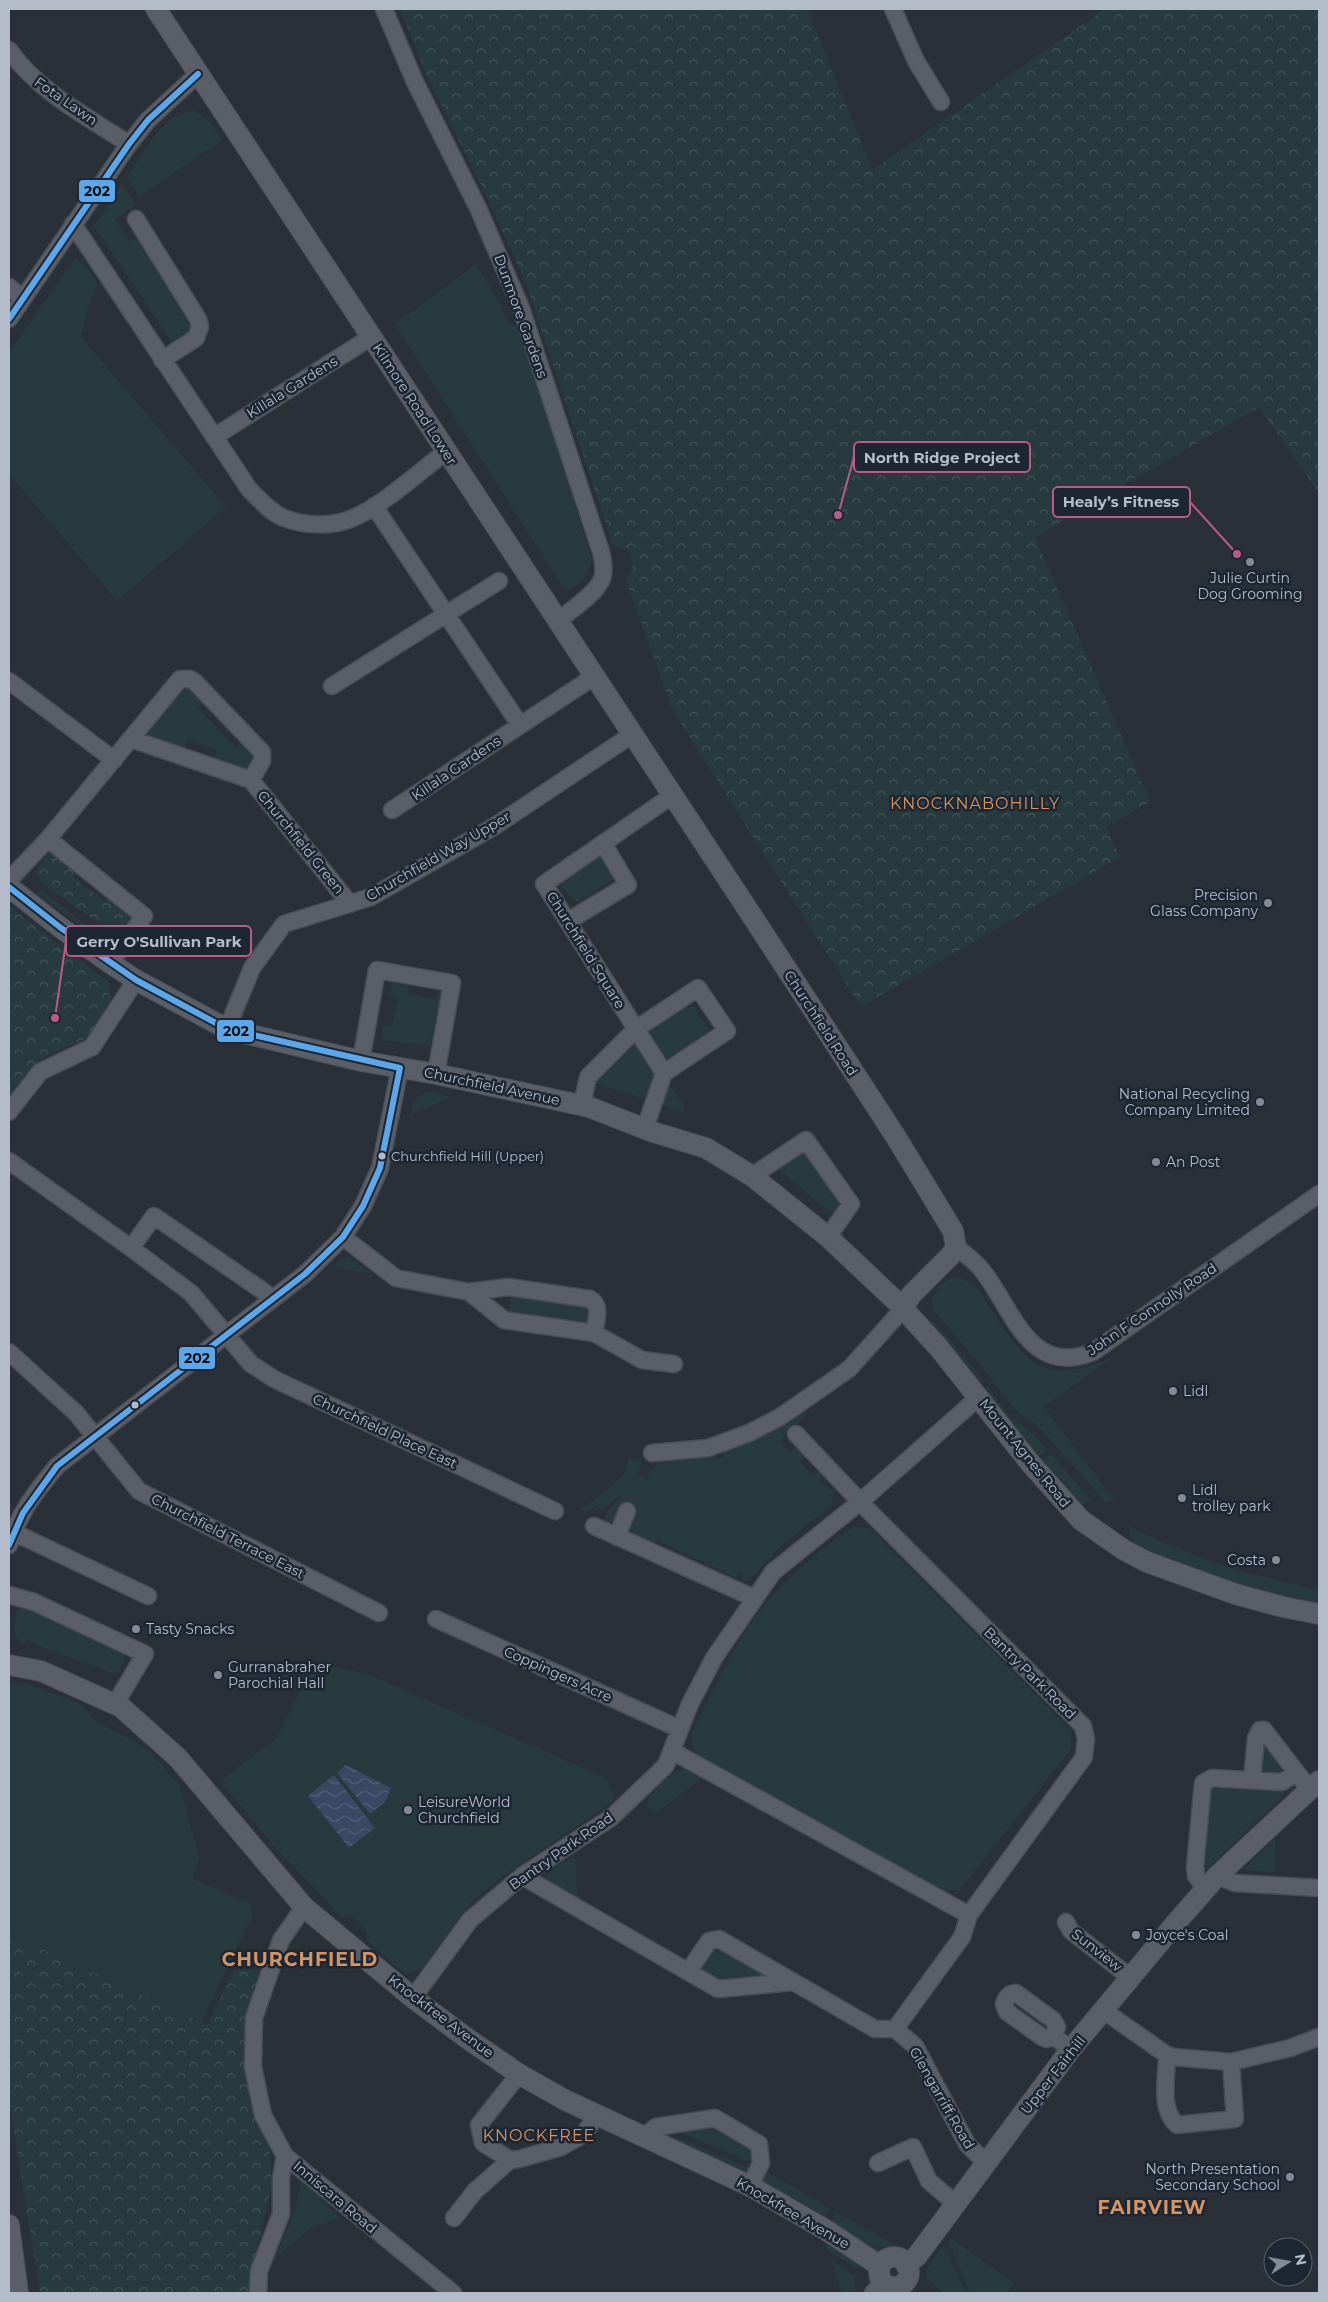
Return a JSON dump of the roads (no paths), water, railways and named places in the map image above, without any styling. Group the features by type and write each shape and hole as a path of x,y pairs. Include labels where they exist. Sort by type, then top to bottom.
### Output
{"street":[{"name":"Kilmore Road Lower","path":"156,9 633,734"},
{"name":"Dunmore Gardens","path":"384,9 415,82 478,208 521,308 601,552 604,572 602,580 595,589 559,620"},
{"path":"893,9 916,61 941,102"},
{"name":"Fota Lawn","path":"9,50 22,68 52,94 130,144"},
{"path":"9,319 73,224 148,120 198,74"},
{"path":"136,219 198,319 200,327 196,338 162,360"},
{"path":"73,224 249,489 283,518 306,523 328,524 352,519 374,506 447,452"},
{"path":"9,287 22,298"},
{"name":"Killala Gardens","path":"214,437 371,337"},
{"path":"374,506 520,725"},
{"path":"332,686 500,581"},
{"name":"Killala Gardens","path":"392,810 595,676"},
{"name":"Churchfield Green","path":"9,880 48,839 180,679 190,679 262,752 262,762 251,780"},
{"path":"9,681 114,760"},
{"name":"Churchfield Road","path":"633,734 901,1145 953,1231 956,1247"},
{"name":"Churchfield Way Upper","path":"227,1029 252,968 284,924 371,897 495,826 633,734"},
{"name":"Churchfield Green","path":"131,739 251,780 350,904"},
{"name":"Churchfield Square","path":"664,1073 544,884 673,795"},
{"path":"48,839 144,916 110,963"},
{"path":"568,921 628,884 603,843"},
{"name":"Churchfield Avenue","path":"9,887 61,928 136,980 227,1029 361,1061 436,1074 582,1105 706,1148 752,1176 828,1237 901,1307"},
{"path":"361,1061 377,970 452,983 436,1074"},
{"path":"9,1112 40,1072 92,1047 136,980"},
{"path":"582,1105 588,1076 636,1030 698,988 727,1031 664,1073 645,1128"},
{"path":"148,1596 11,1538 32,1496 57,1466 305,1274 343,1237 363,1206 380,1168 400,1068"},
{"path":"752,1176 806,1140 851,1204 828,1237"},
{"name":"Churchfield Place East","path":"9,1162 132,1248 191,1293 251,1364 274,1378 555,1511"},
{"name":"John F Connolly Road","path":"956,1247 982,1269 1030,1341 1050,1356 1060,1358 1077,1357 1093,1352 1319,1194"},
{"path":"132,1248 154,1216 273,1298"},
{"path":"343,1237 396,1278 469,1292 508,1287 590,1299 596,1303 598,1308 594,1333"},
{"path":"652,1454 708,1448 749,1433 780,1417 849,1369 911,1295 951,1255 956,1247"},
{"path":"469,1292 504,1320 594,1333 642,1360 674,1364"},
{"name":"Mount Agnes Road","path":"901,1307 939,1348 1058,1497 1081,1520 1124,1550 1147,1562 1235,1594 1283,1607 1319,1614"},
{"name":"Churchfield Terrace East","path":"9,1352 76,1413 138,1491 379,1613"},
{"name":"Bantry Park Road","path":"413,1998 470,1920 522,1876 612,1817 666,1765 680,1729 714,1658 773,1572 860,1502 979,1397"},
{"path":"796,1434 860,1502"},
{"name":"Bantry Park Road","path":"860,1502 1083,1726 1085,1733 1085,1747 1080,1765 969,1915 962,1937 895,2029"},
{"path":"617,1537 627,1511"},
{"path":"594,1526 754,1598"},
{"path":"9,1595 34,1602 145,1654 116,1704"},
{"name":"Coppingers Acre","path":"436,1619 680,1729"},
{"name":"Knockfree Avenue","path":"9,1665 41,1671 116,1704 178,1758 304,1907 413,1998 519,2074 596,2116 750,2186 826,2230 893,2281"},
{"name":"Upper Fairhill","path":"893,2281 917,2256 1071,2049 1212,1882 1314,1785 1297,1773 1264,1730 1260,1730 1256,1738 1252,1780"},
{"path":"672,1751 969,1915"},
{"path":"1297,1773 1282,1782 1212,1778 1206,1780 1201,1786 1194,1867 1196,1876 1212,1882 1319,1888"},
{"path":"522,1876 718,1990 792,1982"},
{"name":"Inniscara Road","path":"304,1907 281,1940 254,2018 253,2068 263,2115 285,2156 453,2293"},
{"name":"Sunview","path":"1066,1922 1071,1931 1131,1978"},
{"path":"688,1972 709,1941 719,1939 875,2029 895,2029"},
{"path":"1104,2011 1167,2055 1231,2062 1290,2048 1319,2037"},
{"name":"Glengarriff Road","path":"895,2029 915,2046 967,2144 986,2164"},
{"path":"1053,2036 1071,2049"},
{"path":"1167,2055 1166,2108 1170,2119 1177,2125 1235,2119 1231,2062"},
{"path":"510,2160 484,2143 479,2125 519,2074"},
{"path":"454,2218 475,2191 510,2160 561,2147 584,2134 596,2116"},
{"path":"644,2137 656,2127 714,2118 759,2144 761,2164 750,2186"},
{"path":"878,2164 912,2147 929,2181 956,2204"},
{"path":"258,2293 259,2271 281,2214 281,2178 285,2156"},
{"path":"9,2233 18,2293"}],"water":[{"path":"346,1765 391,1788 385,1802 370,1814 337,1773"},
{"path":"334,1775 375,1828 349,1848 308,1796"}],"place":[{"name":"North Ridge Project","path":"838,515"},
{"name":"Healy’s Fitness","path":"1237,554"},
{"name":"Julie Curtin Dog Grooming","path":"1250,562"},
{"name":"Precision Glass Company","path":"1268,903"},
{"name":"Gerry O'Sullivan Park","path":"55,1018"},
{"name":"National Recycling Company Limited","path":"1260,1102"},
{"name":"Churchfield Hill (Upper)","path":"382,1156"},
{"name":"An Post","path":"1156,1162"},
{"name":"Lidl","path":"1173,1391"},
{"name":"Lidl trolley park","path":"1182,1498"},
{"name":"Costa","path":"1276,1560"},
{"name":"Tasty Snacks","path":"136,1629"},
{"name":"Gurranabraher Parochial Hall","path":"218,1675"},
{"name":"LeisureWorld Churchfield","path":"408,1810"},
{"name":"Joyce's Coal","path":"1136,1935"},
{"name":"North Presentation Secondary School","path":"1290,2177"}],"district":[{"name":"KNOCKNABOHILLY","path":"975,803"},
{"name":"CHURCHFIELD","path":"300,1959"},
{"name":"KNOCKFREE","path":"539,2135"},
{"name":"FAIRVIEW","path":"1152,2207"}]}
